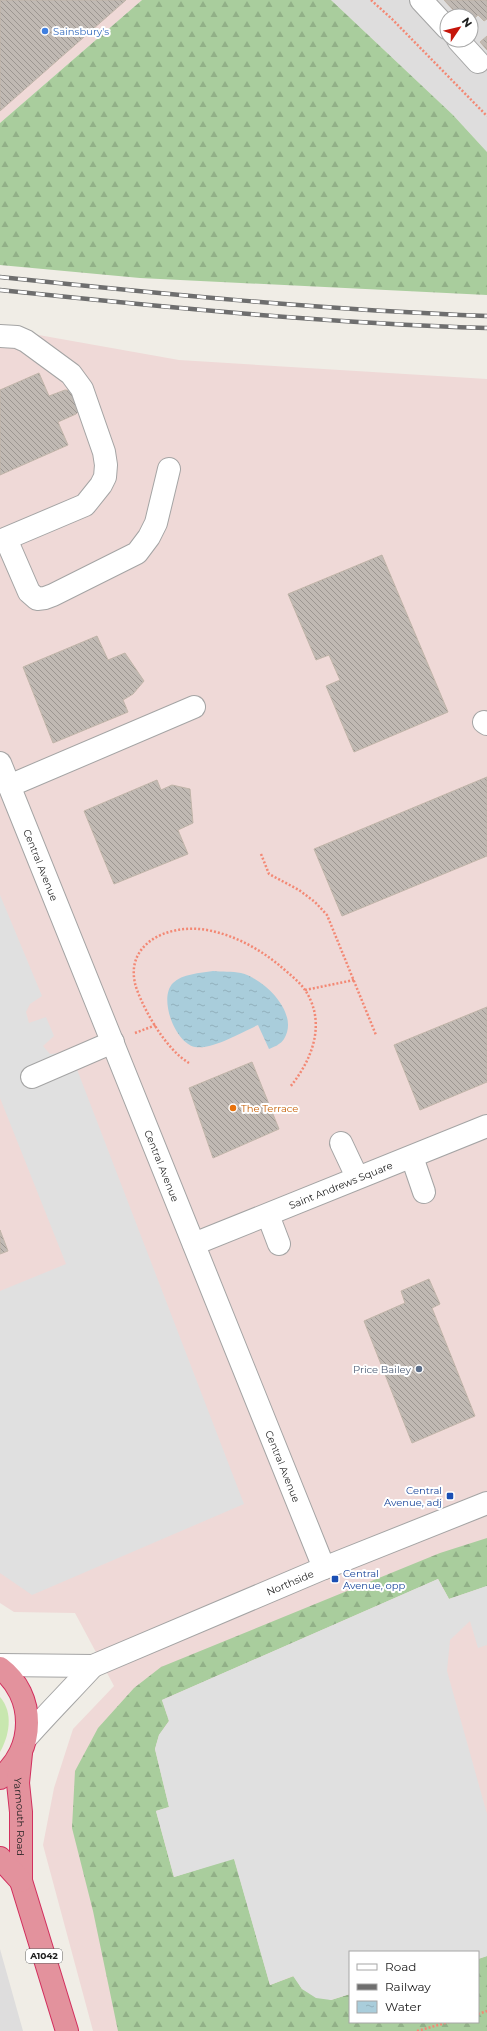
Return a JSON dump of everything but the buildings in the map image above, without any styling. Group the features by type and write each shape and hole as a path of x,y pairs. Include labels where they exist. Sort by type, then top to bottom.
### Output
{"highway":[{"name":"Yarmouth Road","path":"0,1668 10,1675 19,1690 26,1707 28,1724 18,1783 21,1812 21,1881 67,2031"},
{"name":"Yarmouth Road","path":"0,1778 7,1772 24,1745"},
{"name":"Yarmouth Road","path":"0,1858 21,1881"}],"street":[{"path":"421,0 439,19"},
{"path":"465,48 478,62"},
{"path":"0,336 16,337 26,341 71,374 82,390 104,452 106,465 105,477 101,485 85,505 3,540 29,592 37,599 53,595 137,553 149,537 156,523 169,469"},
{"path":"9,786 194,707"},
{"name":"Central Avenue","path":"0,763 324,1568"},
{"path":"32,1076 113,1042"},
{"name":"Saint Andrews Square","path":"194,1244 268,1215 357,1177 412,1157 487,1126"},
{"path":"341,1143 357,1177"},
{"path":"412,1157 424,1192"},
{"path":"268,1215 279,1244"},
{"name":"Northside","path":"0,1665 93,1666 324,1568 487,1502"},
{"name":"Northside","path":"24,1745 58,1702 67,1695 93,1666"}],"path":[{"path":"371,0 487,116"},
{"path":"261,854 269,874 299,890 315,902 326,915 376,1035"},
{"path":"189,1063 178,1056 149,1016 133,977 137,955 149,940 164,933 182,930 205,929 231,936 262,952 290,974 305,990 314,1009 315,1031 312,1052 302,1073 290,1087"},
{"path":"305,990 354,980"},
{"path":"417,2031 445,2023"}],"shaded area":[{"name":"Sainsbury's","path":"0,0 142,0 0,123"},
{"path":"331,0 487,0 487,152 453,115"},
{"path":"0,331 33,334 179,360 487,379 487,2031 93,2031 43,1845 54,1788 73,1729 114,1686 75,1613 14,1612 0,1603"},
{"path":"0,895 42,996 30,1004 26,1012 29,1023 46,1017 54,1036 43,1046 50,1054 69,1052 73,1059 244,1504 32,1595 0,1573 0,1291 66,1264 0,1098"},
{"path":"438,1579 449,1599 487,1586 487,1645 478,1648 470,1621 450,1640 447,1671 487,1814 487,1956 479,1959 479,1951 349,1951 349,1994 331,2000 316,1998 302,1989 293,1976 270,1985 234,1859 174,1877 156,1811 169,1807 155,1749 159,1735 169,1721 162,1700"},
{"path":"0,1949 23,2031 0,2031"}],"green space":[{"path":"142,0 331,0 453,115 487,152 487,295 140,278 0,265 0,123"},
{"path":"487,1538 487,1586 449,1599 438,1579 162,1700 169,1721 159,1735 155,1749 169,1807 156,1811 174,1877 234,1858 270,1985 294,1976 302,1989 331,2000 349,1994 349,2023 479,2023 479,1959 487,1956 487,2031 118,2031 93,1911 72,1828 75,1771 98,1728 134,1688 161,1667 440,1553"},
{"path":"0,1697 7,1710 9,1724 6,1739 0,1752"}],"water":[{"path":"213,971 241,973 260,982 278,999 284,1009 288,1029 284,1039 281,1042 269,1049 258,1025 236,1036 210,1046 195,1047 188,1044 181,1037 175,1029 168,1009 167,999 169,990 173,983 181,978 192,974"}],"railway":[{"path":"0,277 304,306 487,316"},
{"path":"0,290 182,308 304,318 426,326 487,328"}],"place":[{"name":"Sainsbury's","path":"45,31"},
{"name":"The Terrace","path":"233,1108"},
{"name":"Price Bailey","path":"419,1369"},
{"name":"Central Avenue, adj","path":"450,1496"},
{"name":"Central Avenue, opp","path":"335,1579"}]}
